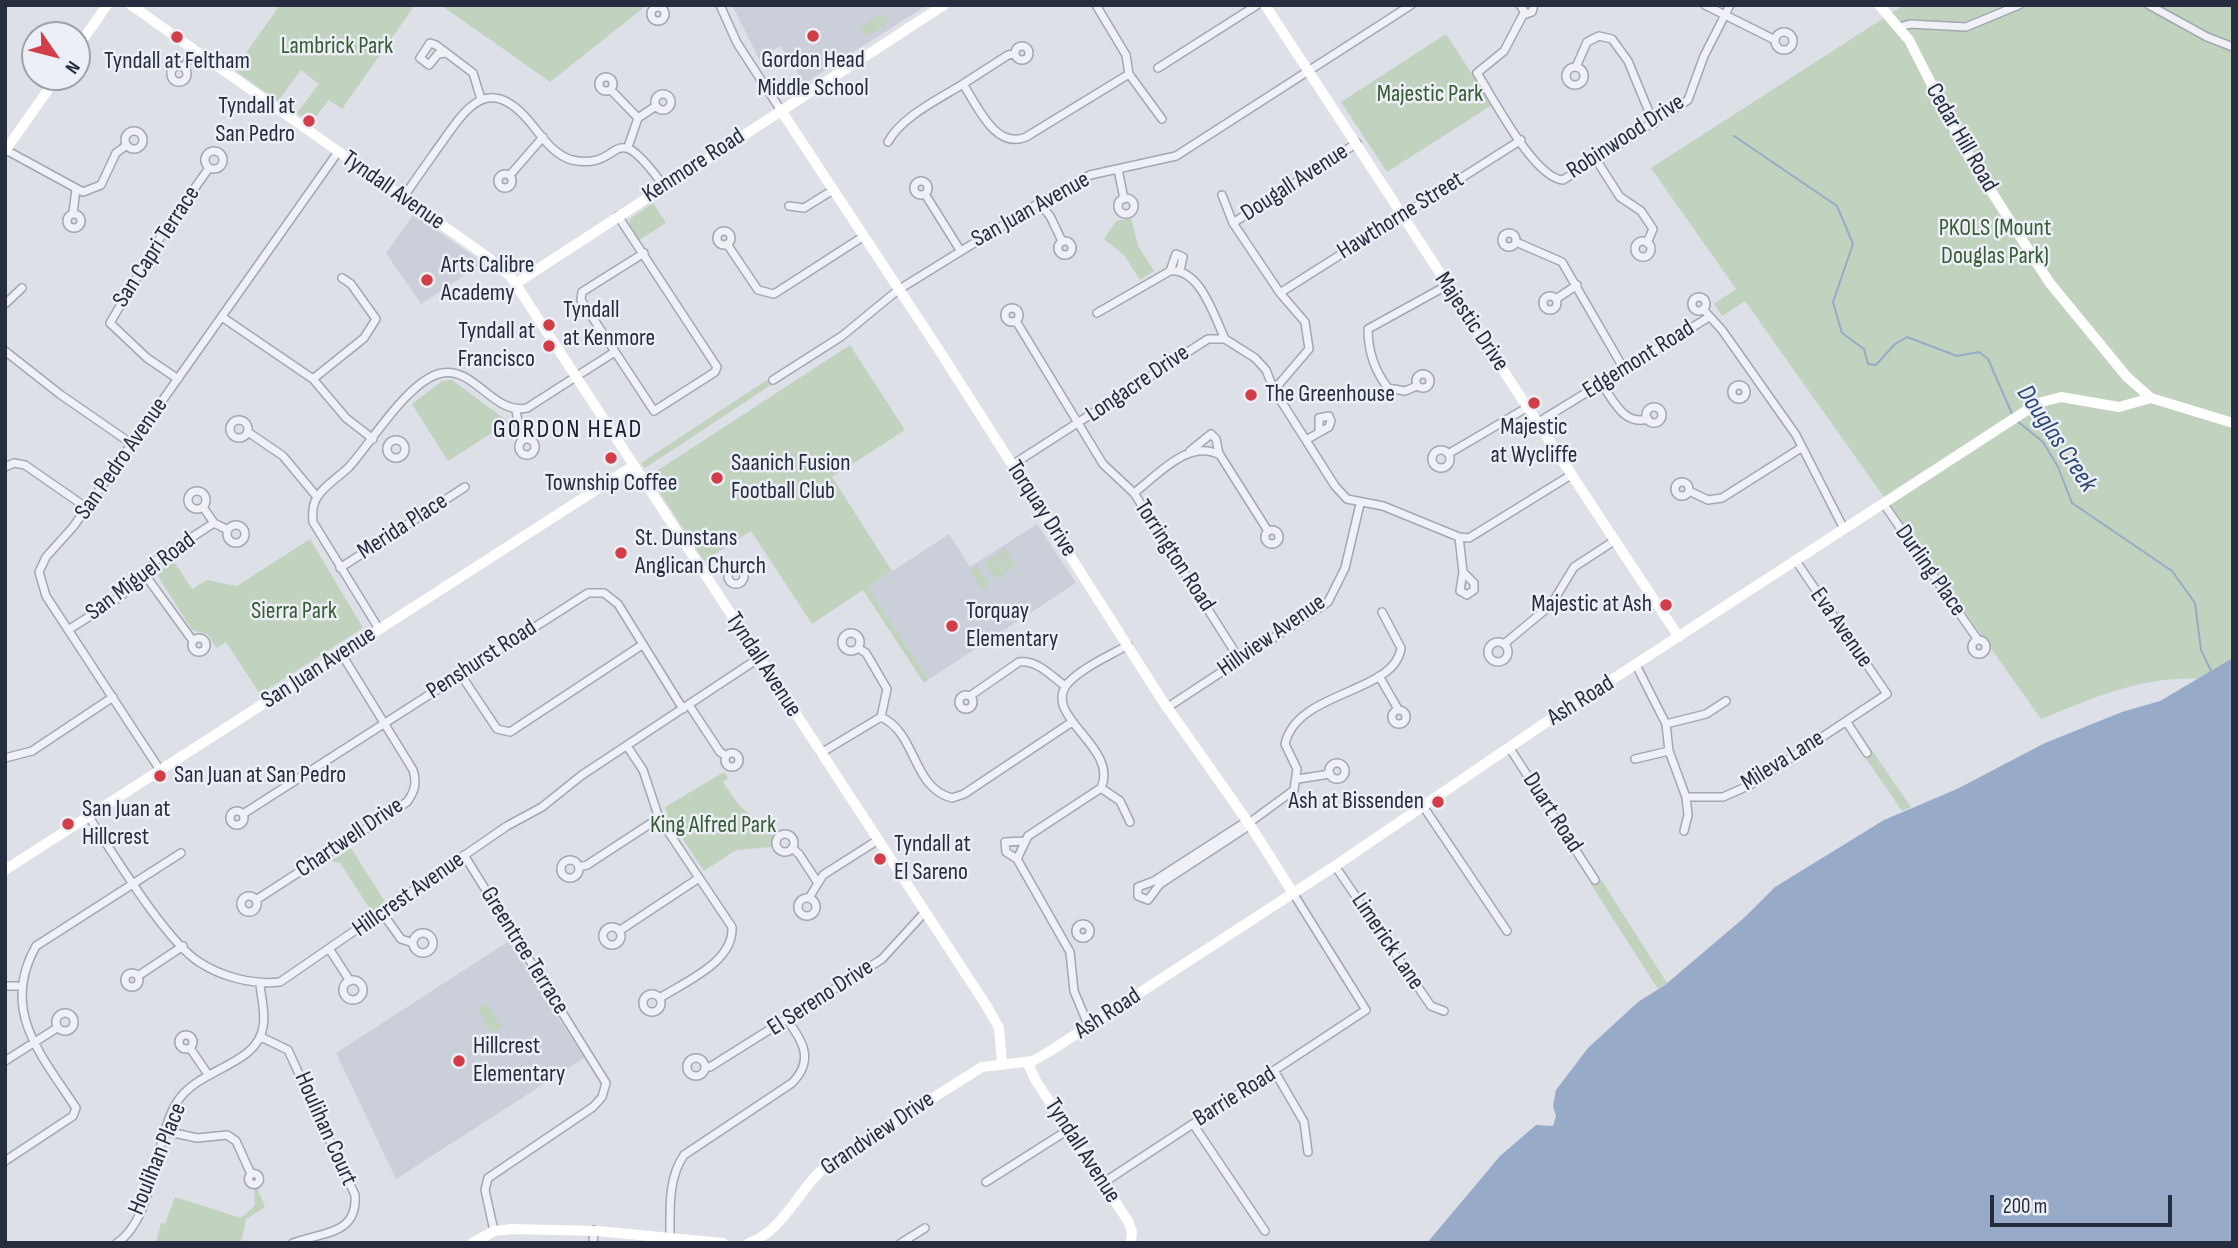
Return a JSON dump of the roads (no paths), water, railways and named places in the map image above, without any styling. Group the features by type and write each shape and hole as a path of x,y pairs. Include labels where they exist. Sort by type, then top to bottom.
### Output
{"street":[{"path":"91,28 107,5"},
{"name":"Tyndall Avenue","path":"131,5 491,260 515,284 997,1023 1002,1063"},
{"name":"Torquay Drive","path":"720,5 737,43 1168,708 1249,823 1366,1010"},
{"name":"Kenmore Road","path":"515,284 780,109 944,5"},
{"path":"1158,68 1257,5"},
{"name":"Majestic Drive","path":"1265,5 1403,214 1446,286 1679,637"},
{"name":"San Juan Avenue","path":"772,380 842,336 898,290 1039,202 1090,174 1176,156 1411,5"},
{"path":"1520,5 1524,13 1530,13 1534,5"},
{"path":"1705,5 1774,40"},
{"name":"Robinwood Drive","path":"1524,13 1504,51 1477,73 1534,162 1555,180 1563,180 1681,107 1692,94 1700,64 1730,5"},
{"path":"1900,27 1910,24 1966,27 2019,5"},
{"path":"2149,5 2207,37 2233,47"},
{"path":"1098,6 1126,55 1129,74 1162,119"},
{"name":"Cedar Hill Road","path":"1878,6 1900,27 1965,149 2049,282 2127,377 2151,398"},
{"path":"1576,67 1587,42 1599,36 1612,38 1628,61 1654,124"},
{"path":"184,67 195,50"},
{"path":"446,53 473,73 481,99"},
{"path":"888,142 922,110 1008,55 1015,54"},
{"path":"963,84 995,131 1004,138 1016,140 1027,137 1129,74"},
{"path":"611,90 638,118"},
{"path":"47,91 6,150 76,189 90,191 101,185 116,153 127,145"},
{"path":"403,198 465,109 481,99 497,98 508,102 556,152 573,160 595,160 619,147 628,147 640,154 663,186"},
{"path":"628,147 638,118 656,106"},
{"path":"510,175 543,137"},
{"name":"Hawthorne Street","path":"1280,293 1521,140"},
{"name":"Dougall Avenue","path":"1233,223 1357,143"},
{"name":"San Pedro Avenue","path":"160,770 42,589 39,572 46,557 87,508 338,152"},
{"path":"1597,161 1620,197 1641,211 1653,229 1647,243"},
{"name":"San Capri Terrace","path":"178,379 147,358 110,323 163,233 209,168"},
{"path":"1118,169 1124,199"},
{"path":"73,214 76,189"},
{"path":"789,206 804,208 833,190"},
{"path":"925,194 960,250"},
{"path":"1222,195 1233,223 1280,293 1305,322 1309,349 1273,390"},
{"path":"1039,202 1050,216 1062,241"},
{"path":"618,216 643,253 717,367 715,372 653,411 581,300 582,292 643,253"},
{"path":"727,244 758,290 774,294 864,236"},
{"path":"1516,242 1562,262 1624,369"},
{"path":"1170,271 1176,254 1183,257 1180,270"},
{"path":"1097,313 1170,271 1180,270 1189,274 1225,339 1255,358 1266,370 1273,390 1335,486 1348,499 1383,506 1459,537 1469,538 1571,475"},
{"path":"313,379 365,338 376,319 351,284 342,278"},
{"path":"1556,299 1577,285"},
{"path":"1417,386 1399,392 1385,384 1368,346 1368,329 1446,286"},
{"path":"5,304 22,288"},
{"path":"1703,309 1709,317"},
{"path":"222,317 313,379 346,418 389,444"},
{"name":"Edgemont Road","path":"1537,423 1709,317 1796,435 1844,529"},
{"name":"Torrington Road","path":"1016,321 1103,464 1134,493 1240,660"},
{"name":"Longacre Drive","path":"1012,465 1194,345 1208,339 1225,339"},
{"path":"5,351 61,395 132,444"},
{"path":"379,629 313,522 317,497 374,437 408,395 442,373 454,374 504,407 516,411 527,408 613,353"},
{"path":"1745,388 1757,379"},
{"path":"1601,383 1628,419 1639,422 1647,419"},
{"name":"Ash Road","path":"1027,1062 1089,1027 1335,866 1508,747 2038,402 2061,397 2119,407 2151,398"},
{"path":"2151,398 2233,422"},
{"path":"1448,454 1528,407"},
{"path":"516,411 522,440"},
{"path":"1306,440 1319,431"},
{"path":"248,432 283,456 317,497"},
{"path":"1134,493 1211,434 1216,439 1220,455 1268,531"},
{"path":"1689,491 1708,500 1722,498 1801,448"},
{"path":"1189,451 1202,449 1220,455"},
{"path":"5,467 14,463 25,465 87,508"},
{"name":"San Juan Avenue","path":"5,870 633,466"},
{"name":"Merida Place","path":"340,568 465,487"},
{"name":"Hillview Avenue","path":"1168,708 1328,602 1345,568 1360,503"},
{"name":"Durling Place","path":"1883,503 1978,640"},
{"path":"203,507 214,523 228,530"},
{"name":"San Miguel Road","path":"68,631 120,597 143,572 214,523"},
{"path":"1459,537 1463,572"},
{"path":"1504,644 1551,606 1574,568 1614,541"},
{"name":"Eva Avenue","path":"1796,561 1887,694"},
{"path":"143,572 193,640"},
{"path":"715,591 730,581"},
{"name":"Penshurst Road","path":"243,814 580,596 592,592 604,593 615,600 642,645 686,707 726,756"},
{"path":"1249,823 1154,881 1143,883 1138,887 1138,896 1148,900 1160,884 1286,798 1294,790 1298,779 1297,769 1285,744 1292,726 1345,691 1366,684 1397,662 1402,648 1382,612"},
{"path":"461,675 497,729 510,732 642,645"},
{"path":"1089,1027 1076,1000 1073,962 1065,941 1026,879 1017,859 1006,852 1005,842 1024,841 1101,788 1106,778 1105,767 1072,722 1063,704 1065,687 1073,678 1128,645"},
{"path":"821,752 881,717 887,689 866,653 858,648"},
{"name":"Chartwell Drive","path":"256,900 407,802 413,794 413,770 341,653"},
{"name":"Hillcrest Avenue","path":"260,984 280,982 330,950 464,855 542,807 582,775 759,658"},
{"path":"970,696 1019,662 1027,661 1037,664 1065,687"},
{"path":"1636,665 1666,724 1669,751 1686,797 1688,815 1684,831"},
{"path":"1379,676 1398,709"},
{"name":"Mileva Lane","path":"1686,797 1723,797 1750,785 1887,694"},
{"path":"5,758 32,751 113,697"},
{"path":"1666,724 1706,714 1726,701"},
{"path":"881,717 900,731 931,788 952,798 964,794 1072,722"},
{"path":"1846,721 1867,753"},
{"path":"498,741 503,732"},
{"path":"627,746 643,770 659,818 732,927 733,940 721,958 660,998"},
{"name":"Duart Road","path":"1508,747 1595,880"},
{"path":"1635,759 1669,751"},
{"path":"1298,779 1330,774"},
{"path":"1101,788 1120,801 1130,822"},
{"path":"1423,806 1507,931"},
{"path":"89,817 134,882 197,960 214,970 260,984 264,1025 261,1037"},
{"path":"579,867 587,865 659,818"},
{"path":"809,898 823,875 878,840"},
{"path":"1017,859 1024,841"},
{"path":"792,848 818,883"},
{"path":"5,1160 73,1116 76,1108 20,1020 17,986 19,974 36,946 181,853"},
{"name":"Greentree Terrace","path":"464,855 606,1083 602,1097 593,1107 488,1178 485,1190 494,1231"},
{"name":"Limerick Lane","path":"1335,866 1431,1006 1444,1012"},
{"path":"620,931 699,878"},
{"name":"El Sereno Drive","path":"705,1067 710,1068 882,960 925,912"},
{"path":"383,914 401,939 413,943"},
{"path":"1065,941 1077,934"},
{"path":"138,976 183,946"},
{"path":"330,950 350,981"},
{"path":"5,986 17,986"},
{"name":"Barrie Road","path":"1103,1183 1366,1010"},
{"path":"670,1236 672,1184 676,1168 684,1154 792,1083 803,1070 805,1049 800,1036 787,1020"},
{"path":"5,1060 57,1028"},
{"name":"Houlihan Place","path":"117,1243 136,1219 154,1175 165,1131 179,1099 207,1073 241,1058 261,1037"},
{"name":"Houlihan Court","path":"261,1037 288,1050 355,1195 354,1211 338,1231 293,1243"},
{"path":"190,1048 207,1073"},
{"name":"Tyndall Avenue","path":"1027,1062 1130,1225 1132,1241"},
{"name":"Grandview Drive","path":"755,1242 771,1229 826,1165 982,1067 1027,1062"},
{"path":"1275,1072 1304,1122 1308,1152"},
{"path":"1193,1124 1265,1231"},
{"path":"986,1182 1068,1130"},
{"path":"165,1131 197,1138 227,1135 236,1142 251,1174"},
{"path":"901,1243 925,1228"},
{"path":"593,1243 594,1230"},
{"path":"472,1243 494,1231 594,1230 723,1243"}],"water":[{"path":"2233,658 2233,1243 1427,1243 1500,1156 1536,1125 1553,1126 1556,1116 1553,1106 1556,1090 1588,1048 1638,1002 1665,985 1745,917 1775,887 1884,820 1957,789 2045,743 2122,712 2160,701"}],"waterway":[{"name":"Douglas Creek","path":"1734,136 1837,206 1853,244 1833,302 1842,333 1864,349 1868,364 1876,365 1895,344 1907,337 1957,356 1979,352 1988,359 2013,416"},
{"name":"Douglas Creek","path":"2016,420 2043,442 2058,467 2072,503 2172,571 2195,603 2201,650 2211,671"}],"place":[{"name":"Gordon Head Middle School","path":"813,36"},
{"name":"Tyndall at Feltham","path":"177,37"},
{"name":"Tyndall at San Pedro","path":"309,121"},
{"name":"Arts Calibre Academy","path":"427,280"},
{"name":"Tyndall at Kenmore","path":"549,325"},
{"name":"Tyndall at Francisco","path":"549,346"},
{"name":"The Greenhouse","path":"1251,395"},
{"name":"Majestic at Wycliffe","path":"1534,403"},
{"name":"Township Coffee","path":"611,458"},
{"name":"Saanich Fusion Football Club","path":"717,478"},
{"name":"St. Dunstans Anglican Church","path":"621,553"},
{"name":"Majestic at Ash","path":"1666,605"},
{"name":"Torquay Elementary","path":"952,626"},
{"name":"San Juan at San Pedro","path":"160,776"},
{"name":"Ash at Bissenden","path":"1438,802"},
{"name":"San Juan at Hillcrest","path":"68,824"},
{"name":"Tyndall at El Sareno","path":"880,859"},
{"name":"Hillcrest Elementary","path":"459,1061"}],"district":[{"name":"GORDON HEAD","path":"568,430"}],"park label":[{"name":"Lambrick Park","path":"337,47"},
{"name":"Majestic Park","path":"1430,95"},
{"name":"PKOLS (Mount Douglas Park)","path":"1995,243"},
{"name":"Sierra Park","path":"294,612"},
{"name":"King Alfred Park","path":"713,826"}]}
